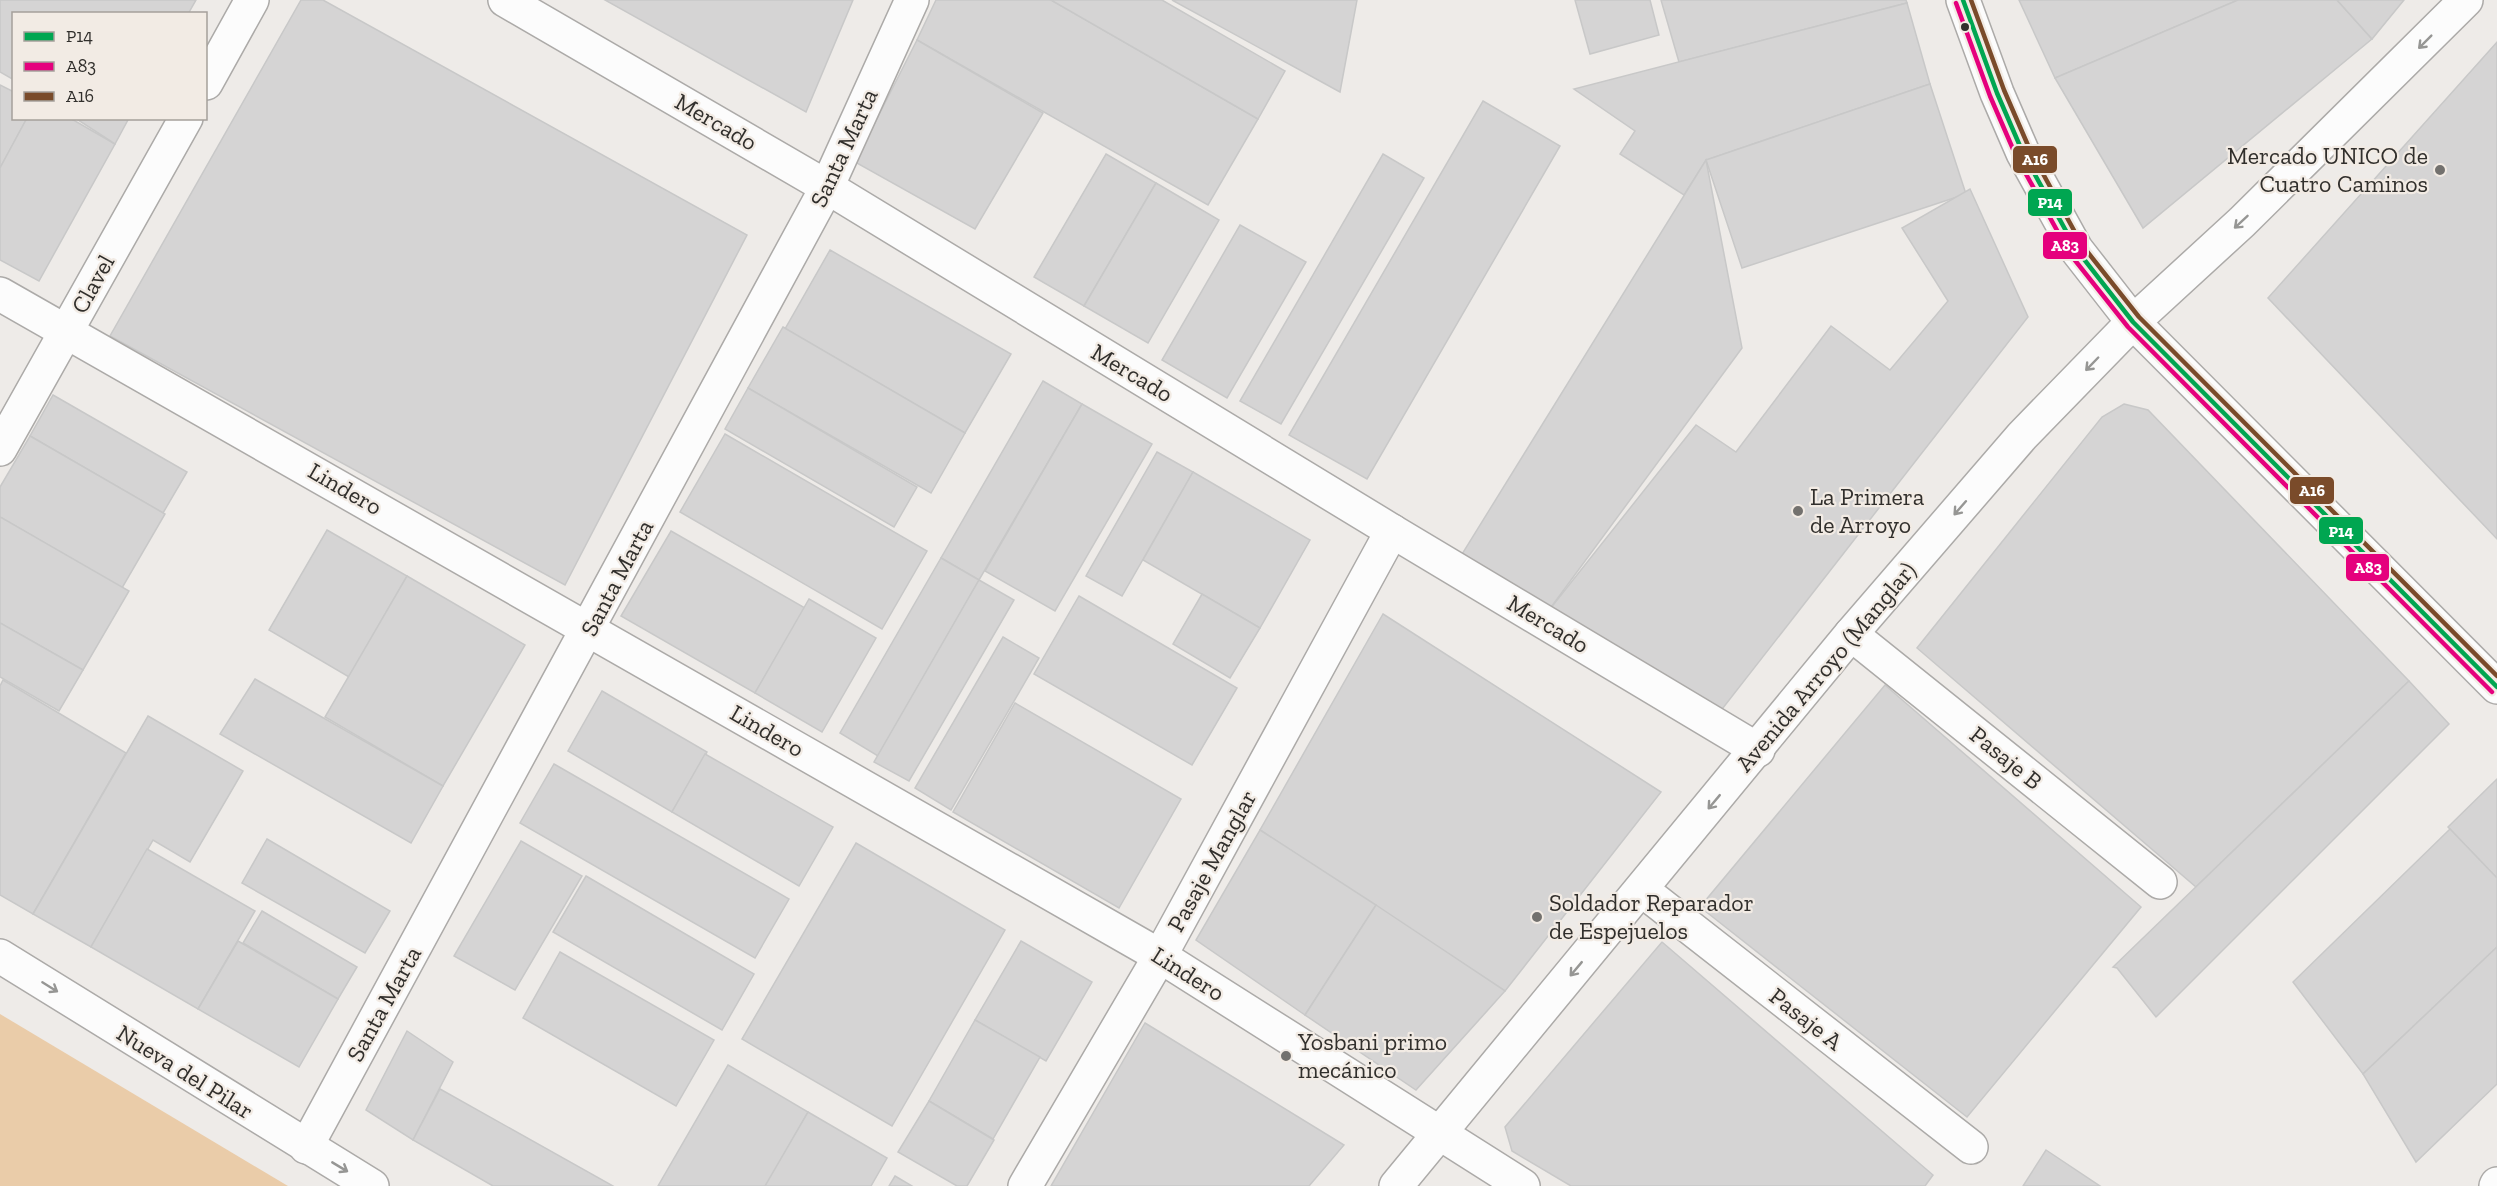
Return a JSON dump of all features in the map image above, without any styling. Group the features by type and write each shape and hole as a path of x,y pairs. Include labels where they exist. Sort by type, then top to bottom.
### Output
{"street":[{"path":"207,81 252,0"},
{"name":"Mercado","path":"505,0 827,187 1392,531 1758,750"},
{"name":"Santa Marta","path":"306,1147 590,628 827,187 912,0"},
{"path":"1964,0 1997,93 2023,153 2076,249 2133,322 2497,687"},
{"name":"Avenida Arroyo (Manglar)","path":"1396,1186 1758,750 1851,634 2022,436 2133,322 2250,214 2466,0"},
{"name":"Clavel","path":"0,449 185,120"},
{"name":"Lindero","path":"0,294 590,628 1160,956 1523,1186"},
{"name":"Pasaje Manglar","path":"1025,1186 1160,956 1392,531"},
{"name":"Pasaje B","path":"1851,634 2160,882"},
{"name":"Pasaje A","path":"1642,890 1971,1147"},
{"name":"Nueva del Pilar","path":"0,956 372,1186"}],"shaded area":[{"path":"0,1014 288,1186 0,1186"}],"building":[{"path":"0,0 196,0 189,12 12,12 12,79 0,72"},
{"path":"301,0 323,0 747,235 565,585 110,336"},
{"path":"605,0 853,0 806,112"},
{"path":"936,0 1051,0 1258,119 1208,205 917,40"},
{"path":"1051,0 1162,0 1285,71 1258,119"},
{"path":"1172,0 1357,0 1340,92"},
{"path":"1575,0 1650,0 1659,35 1590,54"},
{"path":"1661,0 1906,0 1907,3 1679,62"},
{"path":"2019,0 2238,0 2055,78"},
{"path":"2238,0 2337,0 2372,39 2143,228 2055,78"},
{"path":"2337,0 2404,0 2372,39"},
{"path":"1907,3 1930,84 1706,160 1684,195 1620,154 1635,131 1574,89"},
{"path":"917,40 1043,113 975,229 855,162"},
{"name":"Mercado UNICO de Cuatro Caminos","path":"2497,42 2497,539 2268,298"},
{"path":"1930,84 1966,194 1742,268 1706,160"},
{"path":"0,85 12,91 12,120 26,120 0,168"},
{"path":"1483,101 1560,146 1367,479 1289,435"},
{"path":"26,120 73,120 115,144 39,281 0,260 0,168"},
{"path":"78,120 128,120 115,144"},
{"path":"1106,154 1156,183 1084,306 1034,277"},
{"path":"1383,154 1424,178 1281,424 1240,401"},
{"path":"1706,160 1742,348 1546,614 1459,559"},
{"path":"1156,183 1219,220 1148,343 1084,306"},
{"path":"1970,189 2028,317 1712,722 1546,614 1696,425 1736,452 1831,326 1890,370 1948,301 1902,228"},
{"path":"1240,225 1306,262 1227,398 1162,360"},
{"path":"830,250 1011,354 965,433 785,329"},
{"path":"783,327 965,433 931,493 748,388"},
{"path":"1043,381 1082,404 979,580 941,558"},
{"path":"748,388 917,487 894,527 725,429"},
{"path":"53,395 187,472 163,513 30,436"},
{"path":"1082,404 1152,444 1055,611 985,571"},
{"path":"2124,404 2148,410 2409,681 2196,887 1917,648 2102,417"},
{"path":"725,434 927,551 882,629 680,512"},
{"path":"30,436 165,514 122,588 0,517 0,487"},
{"path":"1157,452 1193,472 1122,596 1086,576"},
{"path":"1193,472 1310,540 1260,628 1143,560"},
{"path":"0,517 129,591 83,670 0,623"},
{"path":"327,530 407,576 349,677 269,630"},
{"path":"671,531 805,608 755,693 621,616"},
{"path":"941,558 979,580 878,756 840,733"},
{"path":"407,576 525,645 443,786 325,717"},
{"path":"979,580 1014,600 909,781 874,762"},
{"path":"1202,594 1260,628 1230,678 1173,644"},
{"path":"1079,596 1237,688 1192,765 1034,674"},
{"path":"809,599 876,638 822,732 755,693"},
{"path":"1383,614 1661,792 1505,991 1260,830"},
{"path":"0,623 83,670 59,711 0,677"},
{"path":"1003,637 1039,658 951,810 915,788"},
{"path":"255,679 443,786 411,843 220,734"},
{"path":"3,680 126,753 33,914 0,895 0,686"},
{"path":"2409,681 2449,724 2156,1017 2117,968 2113,967"},
{"path":"1885,685 2141,907 1967,1117 1700,907"},
{"path":"602,691 707,752 672,812 568,751"},
{"path":"1015,703 1181,799 1119,908 953,812"},
{"path":"148,716 243,771 190,862 153,840 91,947 33,914"},
{"path":"705,754 833,827 799,886 672,812"},
{"path":"554,764 789,899 755,958 520,823"},
{"path":"2497,779 2497,878 2448,827"},
{"path":"2450,829 2497,878 2497,947 2363,1074 2293,982"},
{"path":"1260,830 1376,905 1305,1015 1196,940"},
{"path":"267,839 390,911 365,953 242,883"},
{"path":"521,841 582,876 515,990 454,956"},
{"path":"856,843 1005,930 892,1126 742,1039"},
{"path":"147,849 255,911 198,1009 91,947"},
{"path":"586,876 754,974 722,1030 553,932"},
{"path":"1376,905 1505,991 1416,1090 1305,1015"},
{"path":"262,911 357,967 338,999 243,943"},
{"path":"238,941 338,999 299,1067 198,1009"},
{"path":"1021,941 1092,982 1046,1061 975,1020"},
{"path":"1662,942 1933,1175 1925,1186 1571,1186 1512,1151 1505,1127"},
{"path":"2497,947 2497,1084 2416,1162 2363,1074"},
{"path":"560,952 714,1040 676,1106 523,1018"},
{"path":"975,1020 1040,1057 993,1139 929,1101"},
{"path":"1145,1023 1344,1145 1309,1186 1051,1186"},
{"path":"407,1031 453,1062 413,1140 366,1110"},
{"path":"728,1065 808,1112 766,1186 658,1186"},
{"path":"440,1089 613,1186 493,1186 413,1140"},
{"path":"929,1101 994,1140 967,1186 957,1186 898,1152"},
{"path":"808,1112 887,1158 871,1186 765,1186"},
{"path":"2046,1150 2100,1186 2023,1186"},
{"path":"895,1176 912,1186 889,1186"}],"transit line":[{"name":"P14","path":"1963,0 1997,93 2023,153 2076,249 2133,322 2497,687"},
{"name":"A16","path":"1971,0 2004,90 2030,150 2082,245 2139,317 2497,676"},
{"name":"A83","path":"1956,3 1990,96 2016,156 2070,254 2128,327 2492,692"}],"place":[{"name":"Mercado UNICO de Cuatro Caminos","path":"2440,170"},
{"name":"La Primera de Arroyo","path":"1798,511"},
{"name":"Soldador Reparador de Espejuelos","path":"1537,917"},
{"name":"Yosbani primo mecánico","path":"1286,1056"}]}
